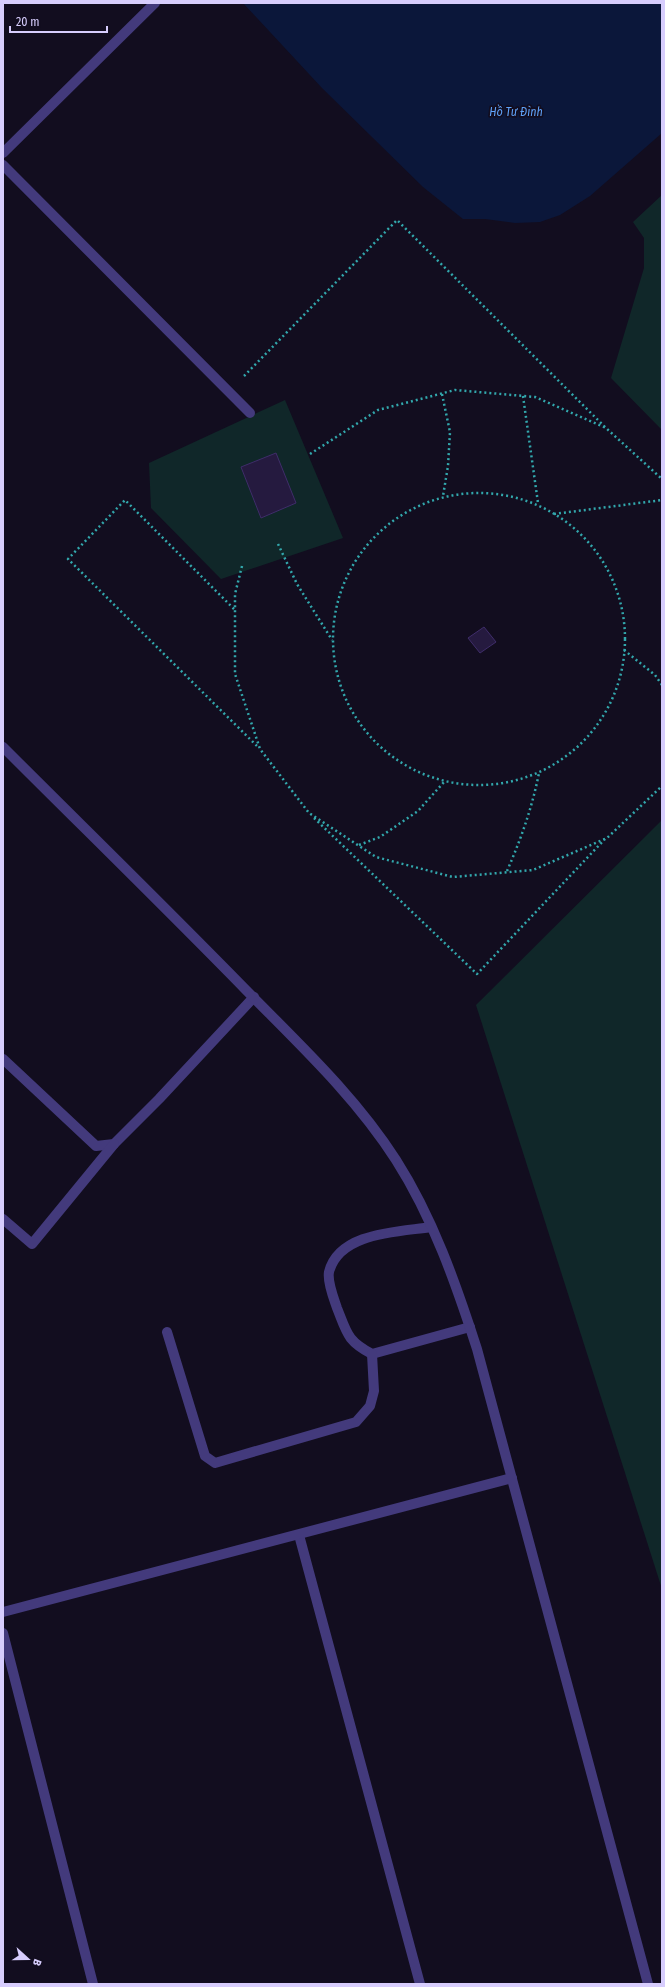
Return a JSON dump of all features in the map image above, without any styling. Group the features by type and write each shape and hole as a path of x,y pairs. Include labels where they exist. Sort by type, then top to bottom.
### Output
{"street":[{"path":"3,153 155,3"},
{"path":"3,165 250,414"},
{"path":"3,747 254,997 334,1081 373,1127 396,1160 415,1193 459,1291 470,1327 648,1984"},
{"path":"3,1218 32,1244 114,1144 159,1099 254,997"},
{"path":"3,1059 96,1146 114,1144"},
{"path":"431,1227 378,1234 355,1242 338,1255 329,1273 333,1297 348,1338 372,1354 470,1327"},
{"path":"167,1332 205,1456 207,1459 214,1462 356,1422 370,1406 374,1391 372,1354"},
{"path":"3,1612 512,1478"},
{"path":"299,1535 420,1984"},
{"path":"3,1633 93,1984"}],"path":[{"path":"228,392 397,220 606,428 662,479"},
{"path":"310,454 378,410 455,390 535,397 606,428"},
{"path":"442,394 450,432 448,466 443,496"},
{"path":"523,396 538,503"},
{"path":"491,492 538,503 578,530 608,568 624,613 624,662 609,708 579,747 538,773 492,786 444,782 400,763 364,730 341,688 333,640 340,592 363,549 399,516 443,496 491,492"},
{"path":"235,609 125,500 68,559 260,749 309,813 477,974 607,838 662,786"},
{"path":"554,514 662,500"},
{"path":"278,544 297,584 333,640"},
{"path":"242,566 235,594 234,674 260,749"},
{"path":"624,650 655,675 662,684"},
{"path":"506,872 522,836 534,802 538,773"},
{"path":"359,845 380,837 418,811 444,782"},
{"path":"309,813 376,857 453,877 533,870 607,838"}],"green space":[{"path":"662,195 662,430 611,378 644,268 644,238 633,222"},
{"path":"285,400 343,538 221,579 151,508 149,463"},
{"path":"662,820 662,1589 476,1005"}],"water":[{"name":"Hồ Tư Đình","path":"243,3 662,3 662,133 590,196 560,215 540,222 515,223 485,219 463,219 423,187 322,88"}],"building":[{"path":"276,453 296,503 261,518 241,467"},
{"path":"484,627 496,642 480,653 468,638"}]}
